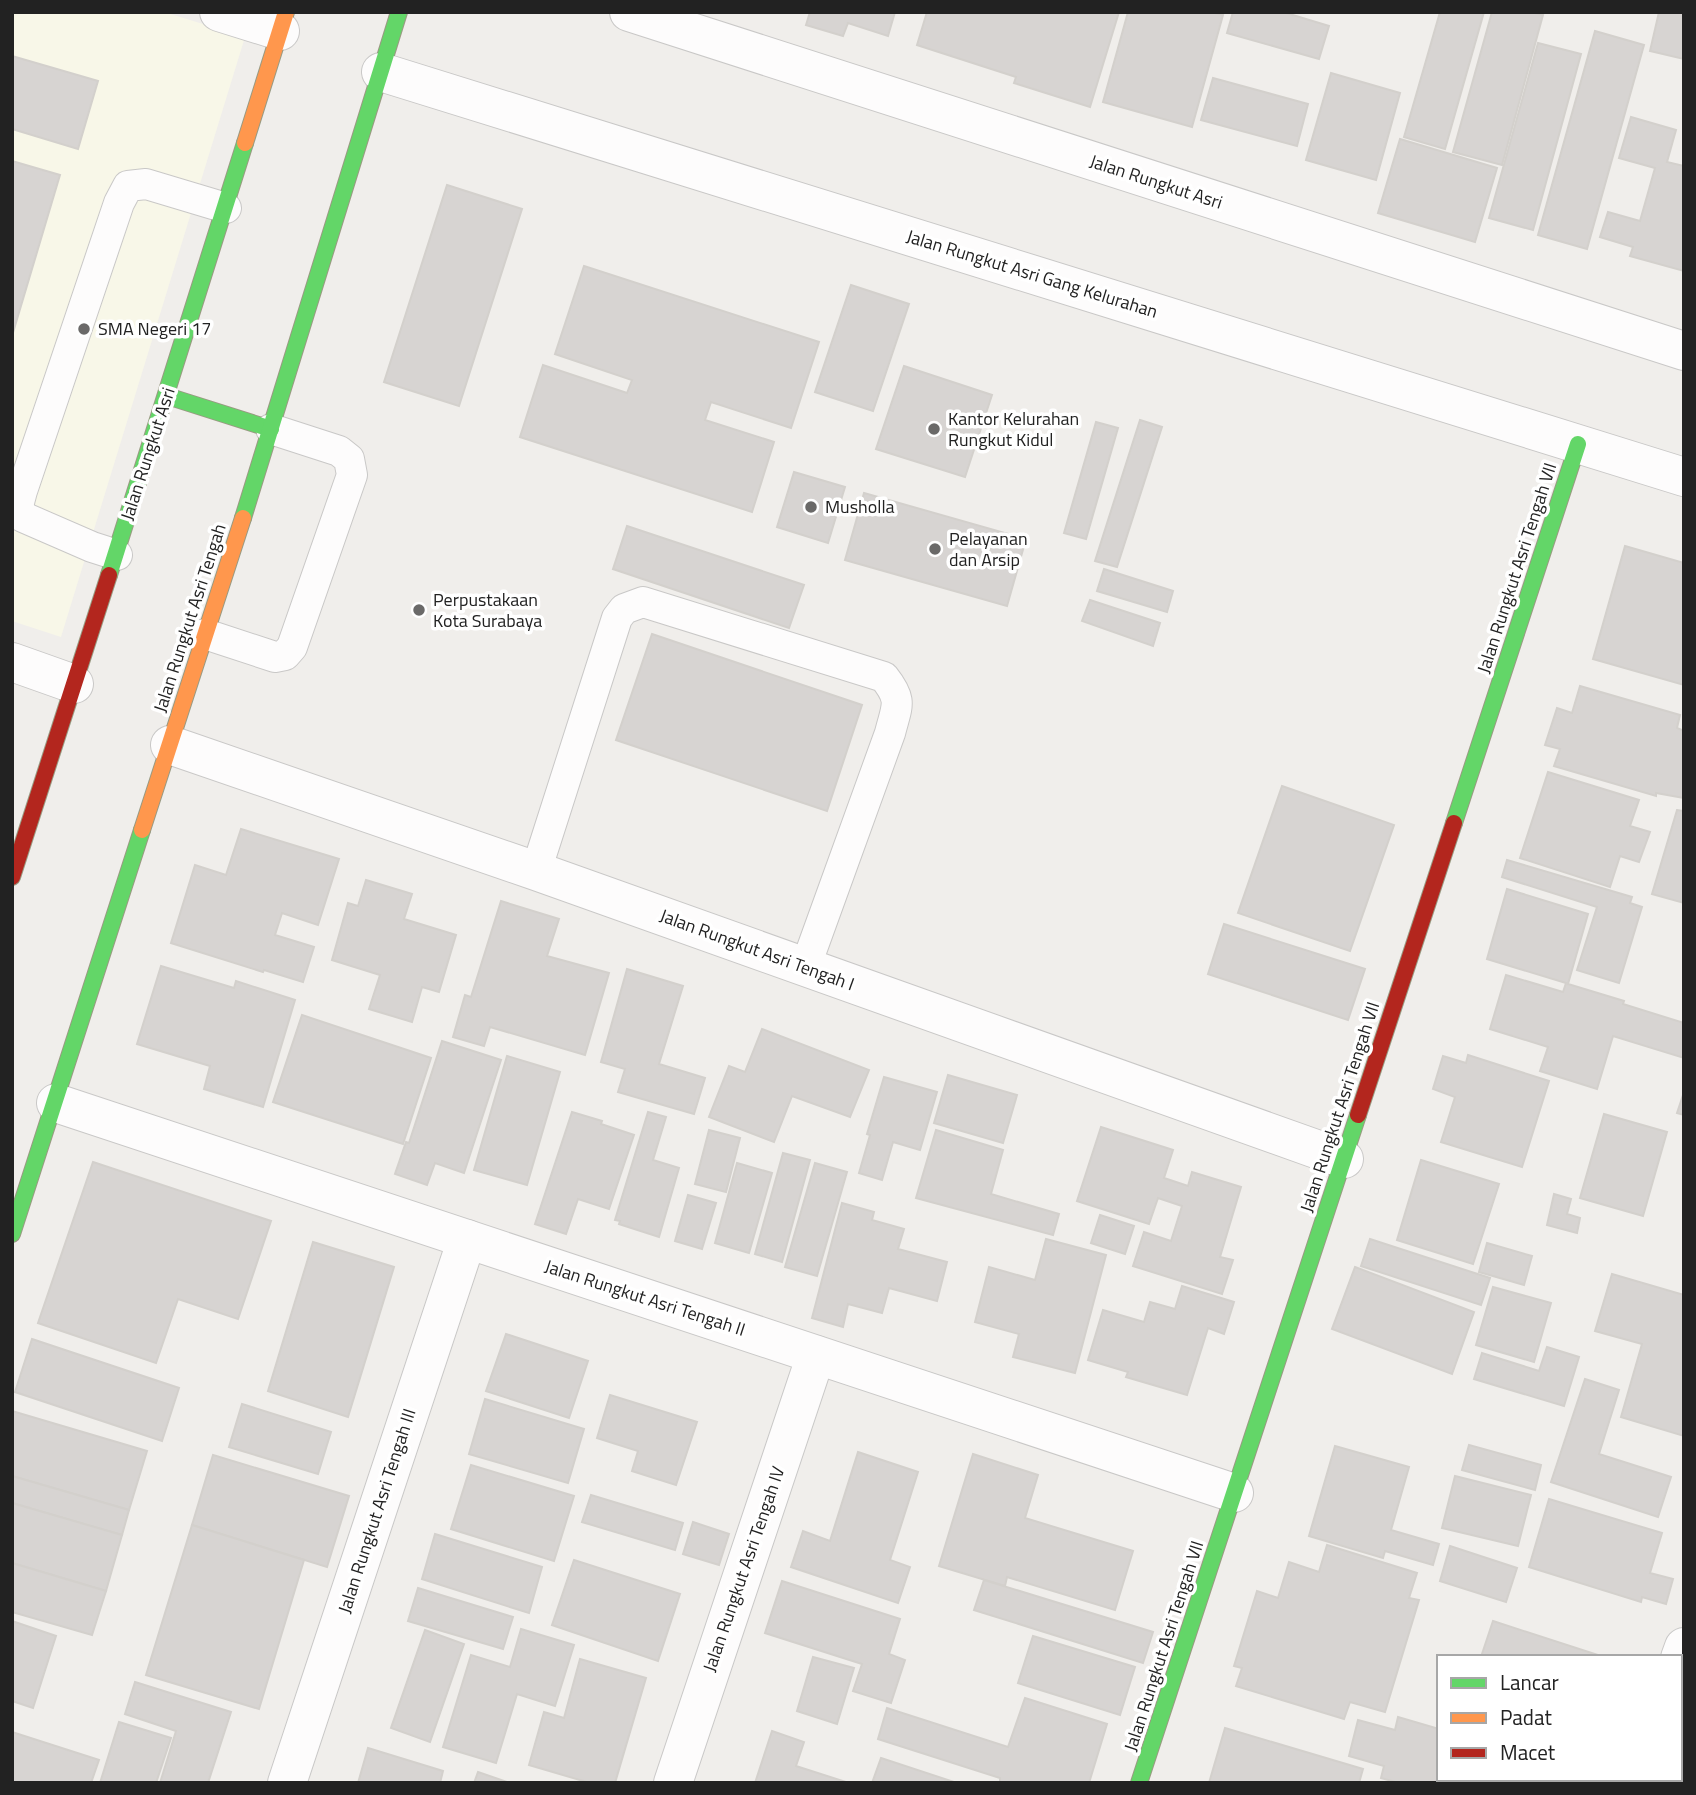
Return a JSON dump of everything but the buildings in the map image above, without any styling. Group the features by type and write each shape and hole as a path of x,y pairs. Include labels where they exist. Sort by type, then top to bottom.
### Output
{"street":[{"name":"Jalan Rungkut Asri","path":"12,877 117,555 283,21 219,12"},
{"name":"Jalan Rungkut Asri Tengah","path":"12,1234 271,429 399,12"},
{"name":"Jalan Rungkut Asri","path":"629,12 1684,352"},
{"name":"Jalan Rungkut Asri Gang Kelurahan","path":"381,72 1684,477"},
{"path":"167,396 271,429"},
{"name":"Jalan Rungkut Asri Tengah VII","path":"1139,1783 1578,443"},
{"path":"12,662 74,684"},
{"name":"Jalan Rungkut Asri Tengah I","path":"170,745 536,871 1343,1159"},
{"name":"Jalan Rungkut Asri Tengah II","path":"56,1103 1234,1493"},
{"name":"Jalan Rungkut Asri Tengah III","path":"287,1783 467,1239"},
{"name":"Jalan Rungkut Asri Tengah IV","path":"673,1783 816,1355"}],"lane":[{"path":"117,555 23,517 18,506 22,491 119,203 128,186 146,184 226,208"},
{"path":"205,634 275,657 285,655 292,647 352,475 349,458 339,451 271,429"},
{"path":"536,871 617,618 624,609 643,602 884,677 895,691 898,704 805,968"}],"shaded area":[{"name":"SMA Negeri 17","path":"12,12 164,12 245,37 61,637 12,621"}],"traffic: fast":[{"path":"243,518 399,12"},
{"path":"109,575 245,143"},
{"path":"167,396 271,429"},
{"path":"1454,823 1578,444"},
{"path":"12,1234 142,830"},
{"path":"1139,1783 1358,1115"}],"traffic: slow":[{"path":"245,143 286,12"},
{"path":"142,830 243,518"}],"traffic: jam":[{"path":"12,877 109,575"},
{"path":"1358,1115 1454,823"}],"place":[{"name":"SMA Negeri 17","path":"84,329"},
{"name":"Kantor Kelurahan Rungkut Kidul","path":"934,429"},
{"name":"Musholla","path":"811,507"},
{"name":"Pelayanan dan Arsip","path":"935,549"},
{"name":"Perpustakaan Kota Surabaya","path":"419,610"}]}
